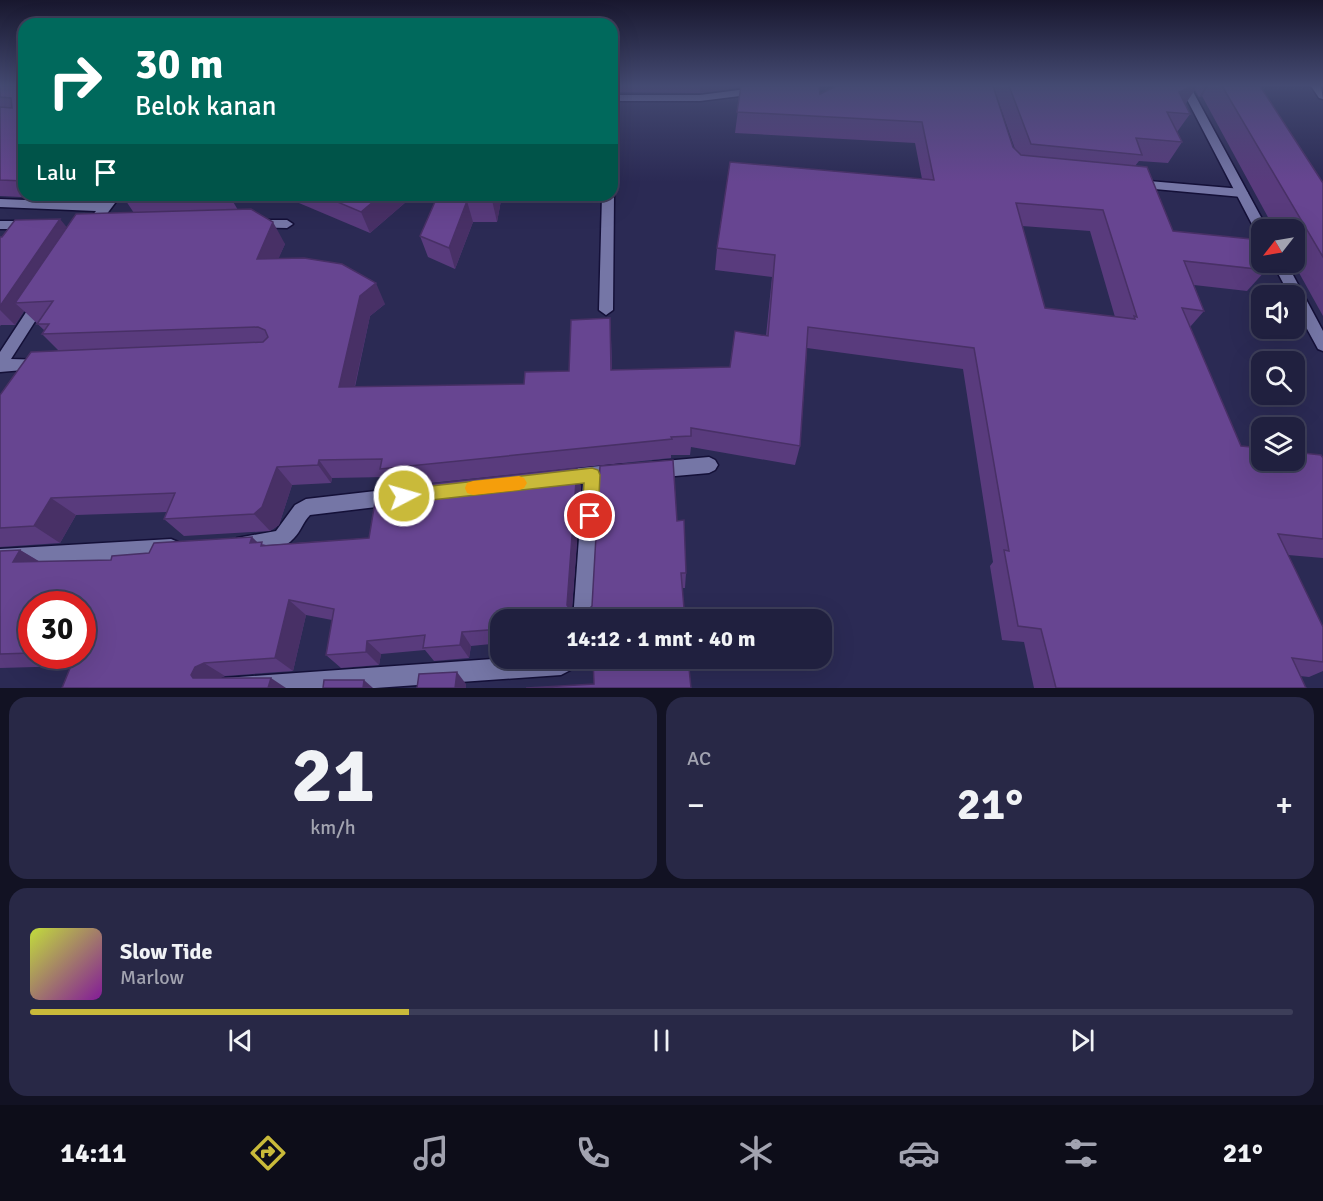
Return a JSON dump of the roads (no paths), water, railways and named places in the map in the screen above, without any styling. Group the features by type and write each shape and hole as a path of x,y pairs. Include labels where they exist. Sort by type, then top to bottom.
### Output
{"street":[{"path":"1202,118 1256,219"},
{"path":"1127,183 1242,193"},
{"path":"110,201 84,230 113,226"},
{"path":"606,310 608,201"},
{"path":"0,203 105,207"},
{"path":"241,224 287,224"},
{"path":"0,225 45,226"},
{"path":"1285,273 1323,345"},
{"path":"0,365 52,285"},
{"path":"0,365 59,364"},
{"path":"545,480 709,465"},
{"path":"584,609 592,475"},
{"path":"225,545 273,542 289,533 300,512 310,506 416,494"},
{"path":"0,558 190,547"},
{"path":"225,688 503,669"}]}
